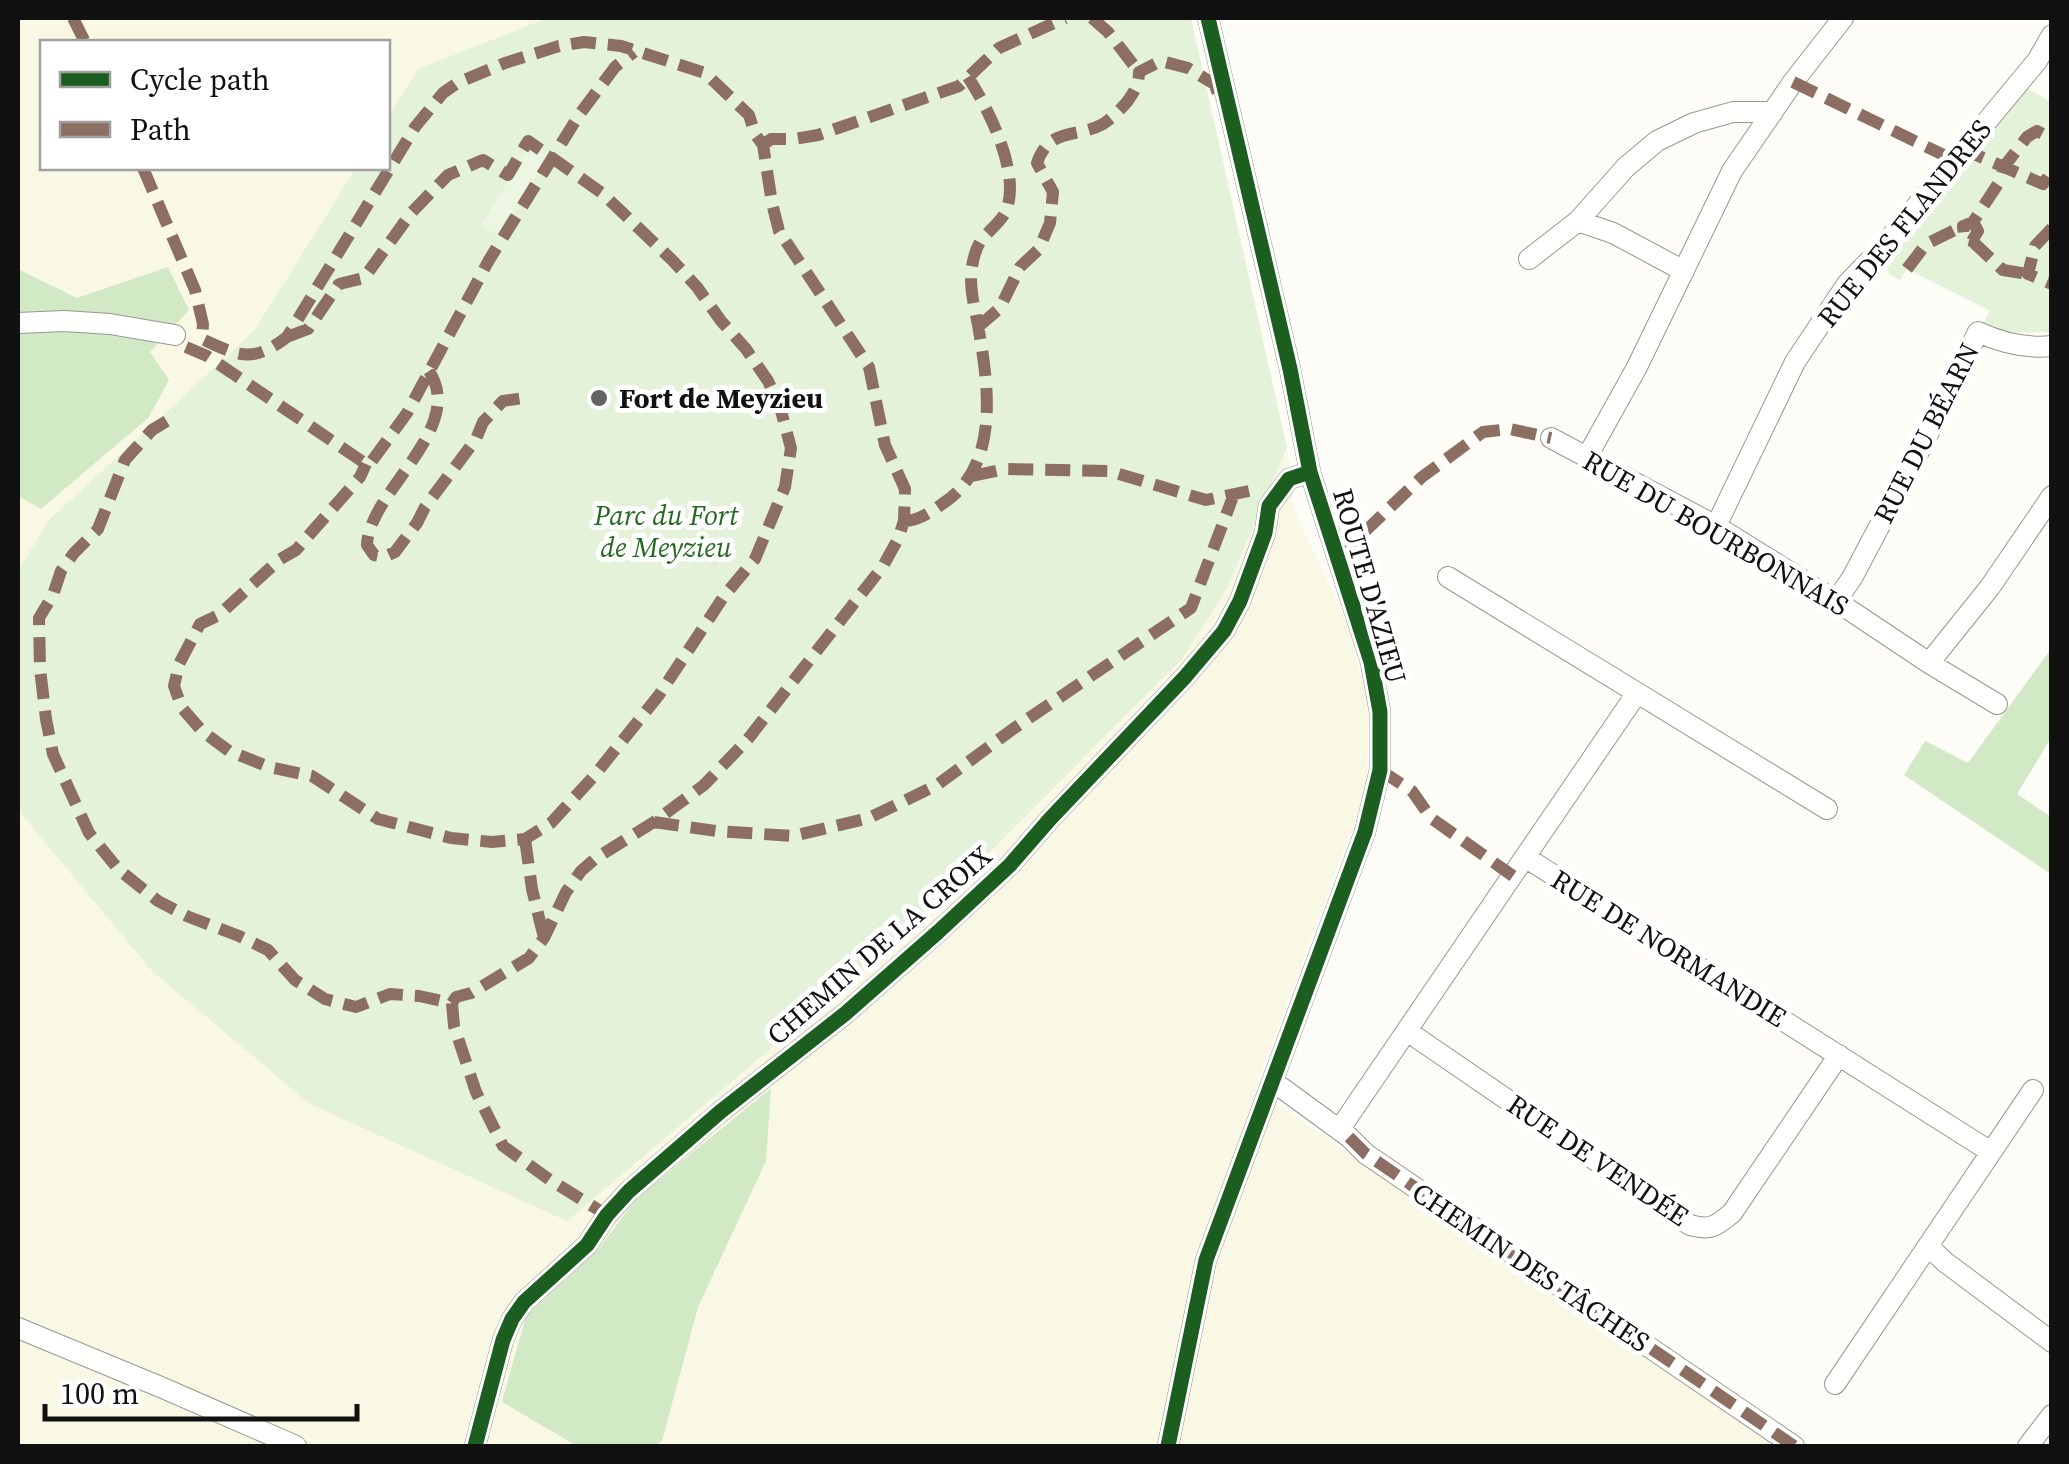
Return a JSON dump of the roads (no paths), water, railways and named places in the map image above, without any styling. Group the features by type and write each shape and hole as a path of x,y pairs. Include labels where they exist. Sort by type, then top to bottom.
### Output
{"street":[{"name":"ROUTE D'AZIEU","path":"1168,1446 1206,1260 1365,832 1380,770 1380,712 1370,662 1310,472 1290,368 1208,18"},
{"path":"1587,457 1637,368 1732,171 1829,33 1844,18"},
{"name":"RUE DES FLANDRES","path":"1716,526 1795,362 1847,284 1880,250 2037,60 2052,35"},
{"path":"1529,260 1578,221 1626,167 1657,141 1694,122 1733,112 1774,112"},
{"path":"1578,221 1613,234 1684,271"},
{"path":"18,324 110,324 175,335"},
{"name":"RUE DU BÉARN","path":"1836,600 1852,578 1978,332 2030,348 2052,346"},
{"name":"RUE DU BOURBONNAIS","path":"1551,438 1716,526 1997,704"},
{"name":"CHEMIN DE LA CROIX","path":"476,1446 504,1340 524,1302 587,1245 629,1191 720,1112 846,1013 1010,865 1224,631 1240,601 1265,533 1269,506 1289,479 1310,472"},
{"path":"1929,663 1990,587 2052,496"},
{"path":"1448,577 1827,809"},
{"path":"1526,857 1637,693"},
{"name":"RUE DE NORMANDIE","path":"1338,1130 1526,857 1991,1152"},
{"name":"RUE DE VENDÉE","path":"1407,1030 1690,1224 1705,1229 1720,1224 1732,1213 1839,1055"},
{"name":"CHEMIN DES TÂCHES","path":"1272,1084 1490,1240 1794,1446"},
{"path":"1834,1384 2033,1090"},
{"path":"1928,1246 2052,1342"},
{"path":"18,1328 296,1446"},
{"path":"2028,1446 2052,1415"}],"place":[{"name":"Fort de Meyzieu","path":"599,398"}],"park label":[{"name":"Parc du Fort de Meyzieu","path":"666,531"}]}
